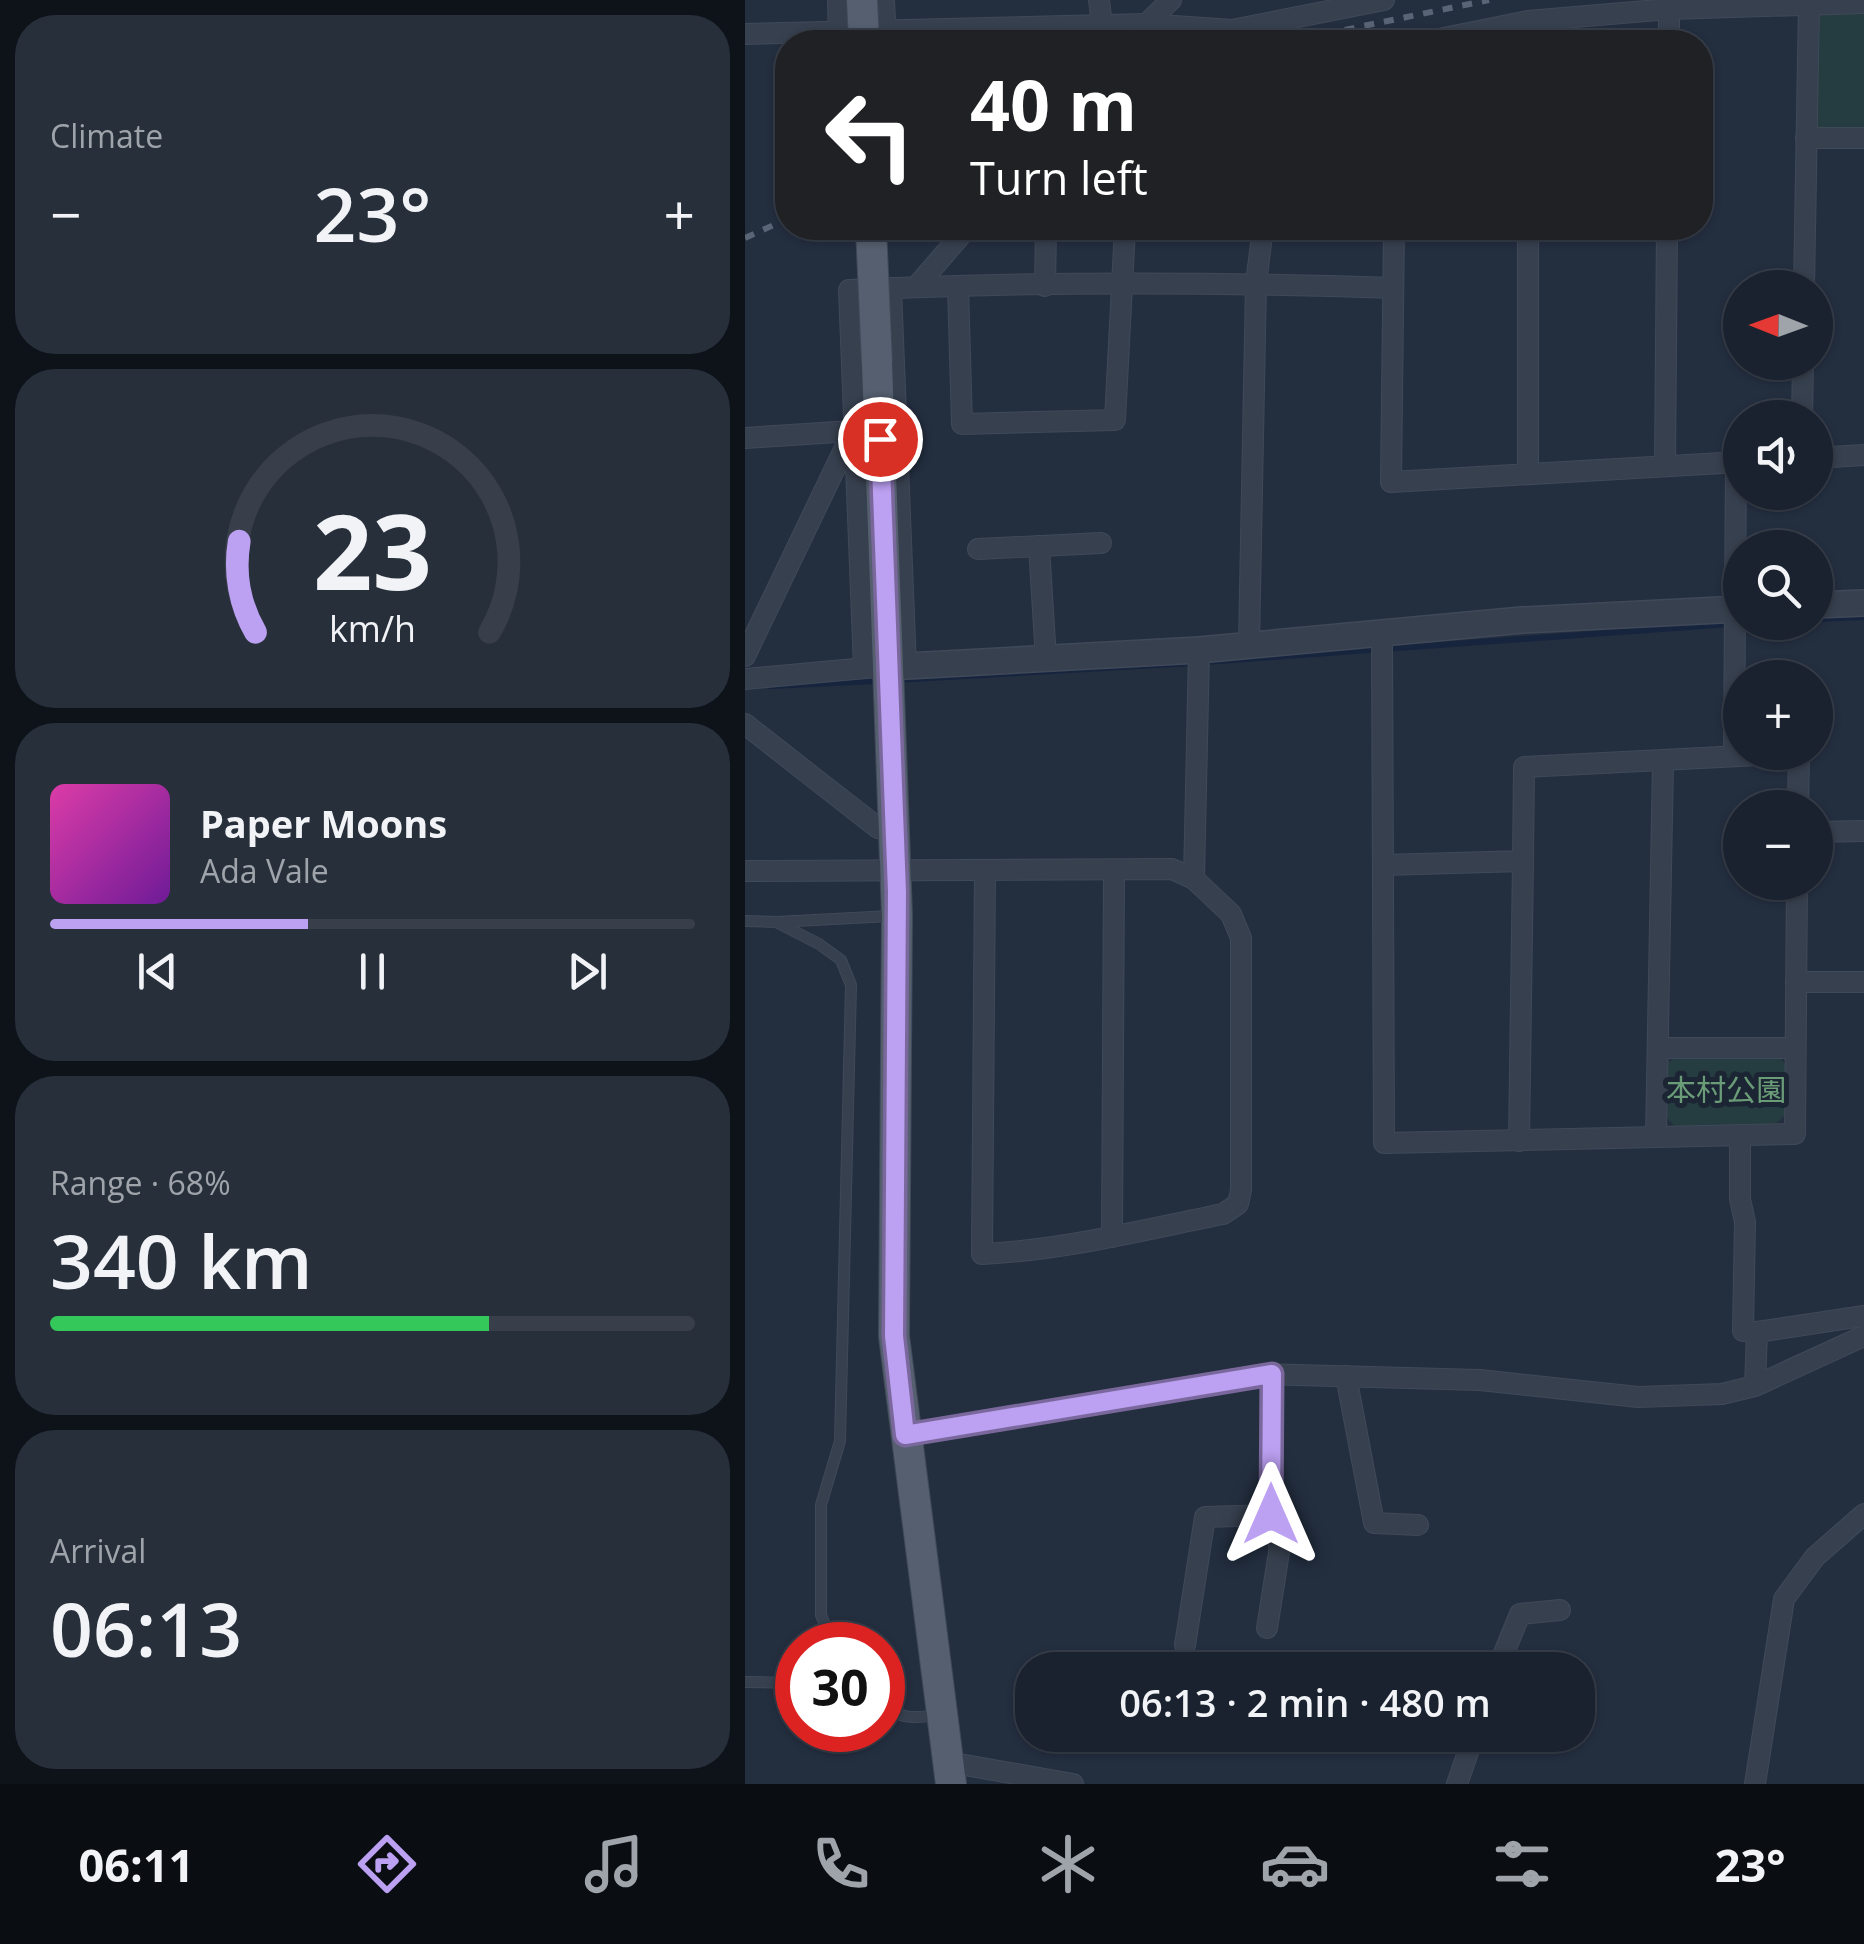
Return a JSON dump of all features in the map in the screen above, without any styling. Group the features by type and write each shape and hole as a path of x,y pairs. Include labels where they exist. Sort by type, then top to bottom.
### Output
{"main road":[{"path":"862,0 863,30"},
{"path":"872,240 897,870 894,1336 949,1773"}],"street":[{"path":"838,0 858,30"},
{"path":"867,30 884,0"},
{"path":"1099,0 1102,25"},
{"path":"1139,30 1171,0"},
{"path":"1010,30 1145,24 1232,30 1384,0"},
{"path":"1804,270 1809,3"},
{"path":"1541,30 1669,10 1864,3"},
{"path":"1669,10 1669,30"},
{"path":"745,34 775,35"},
{"path":"1806,138 1864,138"},
{"path":"917,286 957,240"},
{"path":"1045,286 1046,240"},
{"path":"958,287 962,424 1115,420 1124,240"},
{"path":"1249,644 1256,284 1262,240"},
{"path":"1394,240 1391,482 1723,463"},
{"path":"1528,240 1529,474"},
{"path":"1665,466 1667,240"},
{"path":"886,667 853,431 849,290 1256,284 1393,288"},
{"path":"886,667 891,288"},
{"path":"745,438 853,431"},
{"path":"745,656 853,431"},
{"path":"1833,457 1864,455"},
{"path":"977,549 1101,543"},
{"path":"1039,546 1046,660"},
{"path":"1833,604 1864,602"},
{"path":"745,679 1199,650 1522,620 1723,610"},
{"path":"1383,635 1384,1143 1795,1134 1797,900"},
{"path":"1194,879 1199,650"},
{"path":"745,724 878,828 895,830"},
{"path":"1519,1141 1523,767 1723,756"},
{"path":"1656,1137 1663,762"},
{"path":"1833,832 1864,832"},
{"path":"1384,865 1523,860"},
{"path":"745,871 1172,869 1194,879 1231,914 1241,938 1238,1204 1223,1214 1112,1237 1023,1252 982,1254 985,870"},
{"path":"1112,1237 1114,870"},
{"path":"1796,982 1864,982"},
{"path":"1659,1048 1795,1048"},
{"path":"1740,1135 1740,1199 1745,1222 1743,1331 1864,1316"},
{"path":"1755,1386 1757,1332"},
{"path":"905,1435 1272,1374 1480,1380 1638,1398 1722,1394 1755,1386 1864,1336"},
{"path":"1267,1628 1280,1546 1271,1527 1272,1374"},
{"path":"1346,1376 1374,1523 1418,1526"},
{"path":"1185,1645 1205,1517 1271,1514"},
{"path":"1755,1784 1784,1599 1815,1557 1864,1514"},
{"path":"1504,1652 1520,1614 1560,1610"},
{"path":"1457,1784 1468,1752"},
{"path":"949,1773 1073,1784"}],"lane":[{"path":"745,920 776,922 897,915"},
{"path":"776,922 841,960 851,985 840,1441 821,1505 824,1622"},
{"path":"745,1682 775,1683"},
{"path":"905,1718 941,1713"}],"green space":[{"path":"1817,13 1864,14 1864,127 1816,127"},
{"name":"本村公園","path":"1678,1055 1778,1055 1785,1064 1786,1115 1774,1125 1676,1128 1667,1118 1668,1063"}],"waterway":[{"path":"1833,618 1864,617"},
{"path":"1205,662 1723,624"},
{"path":"895,680 1192,663"},
{"path":"770,686 878,681"}],"railway":[{"path":"1344,30 1489,0"},
{"path":"745,238 775,224"}],"route":[{"path":"880,439 897,892 894,1336 905,1435 1272,1374 1271,1514"}]}
